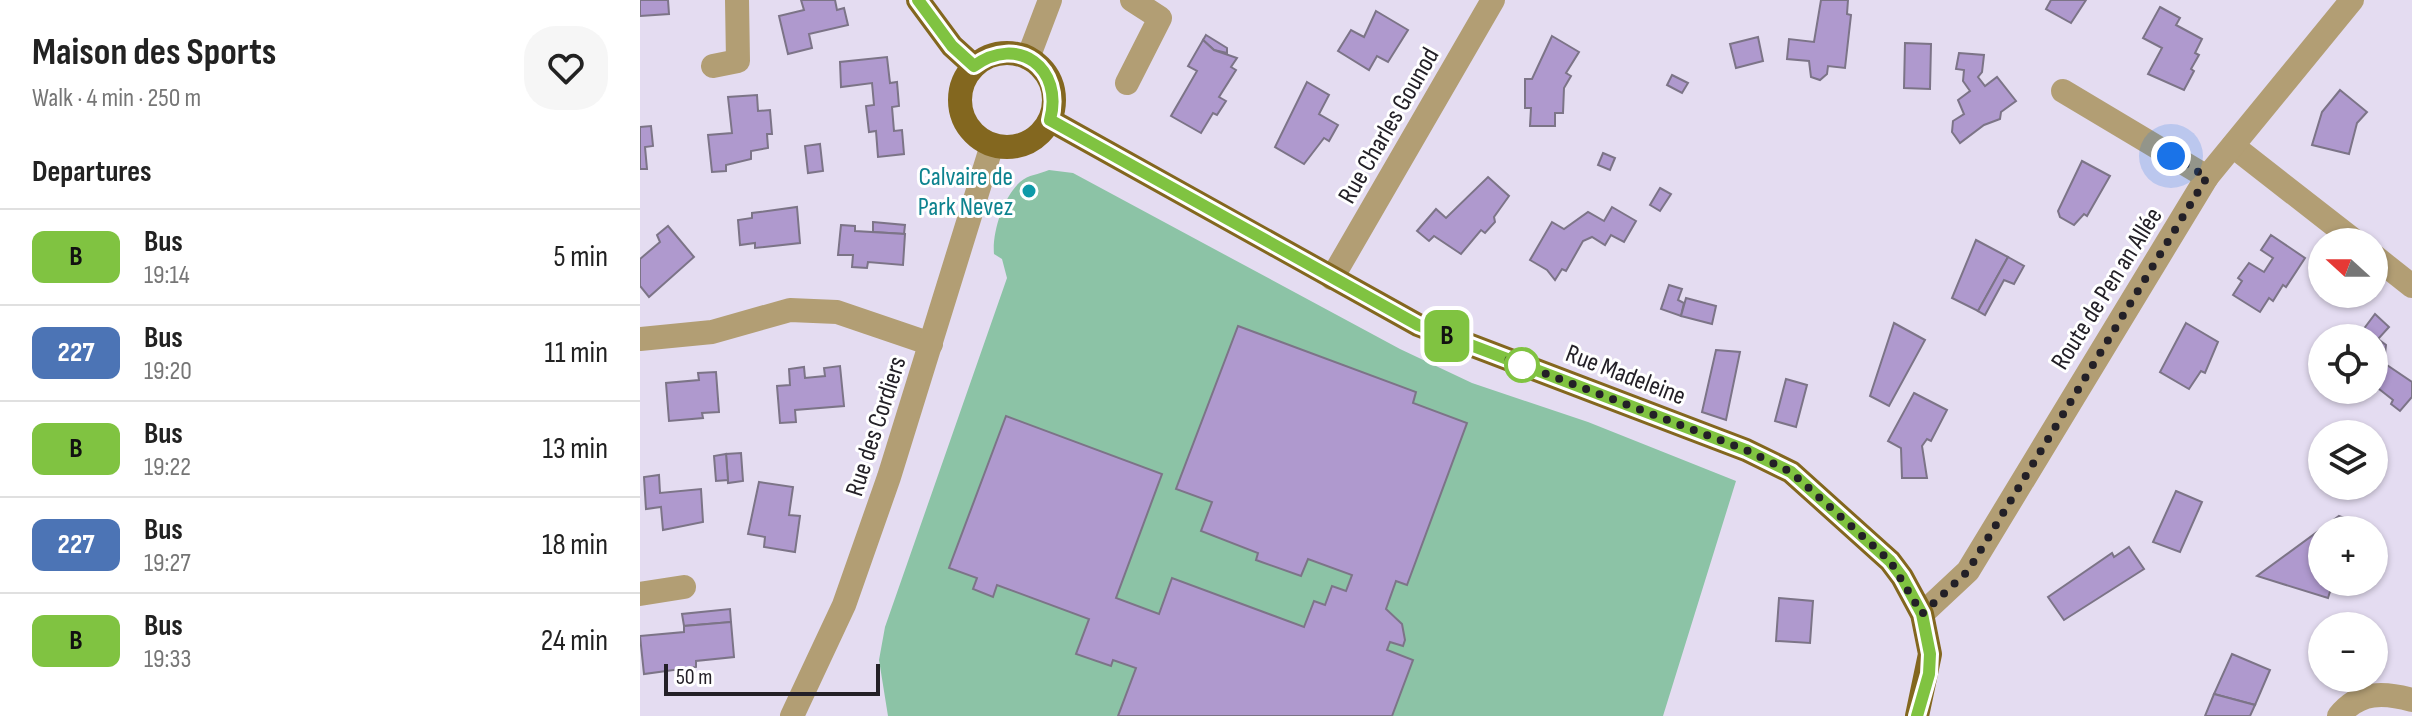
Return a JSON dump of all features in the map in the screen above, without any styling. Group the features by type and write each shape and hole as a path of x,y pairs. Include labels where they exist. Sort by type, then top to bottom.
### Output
{"main road":[{"path":"918,0 952,46 974,66"},
{"path":"994,55 1028,58 1038,65 1051,85 1050,120 1036,137 1026,143 992,145 980,139 963,117 961,90 974,66 994,55"},
{"name":"Rue Madeleine","path":"1050,120 1418,325 1746,450 1791,472 1890,561 1922,614 1930,654 1929,674 1917,716"}],"street":[{"path":"713,66 738,61 737,0"},
{"path":"1028,58 1050,0"},
{"path":"1127,83 1167,9 1132,0"},
{"name":"Rue Charles Gounod","path":"1332,278 1493,0"},
{"name":"Route de Pen an Allée","path":"1922,614 1968,571 2207,177 2352,0"},
{"path":"2063,91 2207,177"},
{"name":"Rue des Cordiers","path":"792,716 844,605 931,344 992,145"},
{"path":"2233,146 2338,228"},
{"path":"2388,267 2412,286"},
{"path":"640,339 712,332 790,310 837,312 931,344"},
{"path":"640,594 684,587"},
{"path":"2339,716 2359,698 2374,694 2390,694 2412,700"}],"green space":[{"path":"1049,170 1073,173 1400,349 1472,383 1588,422 1736,481 1663,716 888,716 879,660 885,627 1007,278 1002,259 994,254 997,226 1008,197 1020,182"}],"building":[{"path":"640,0 668,0 669,14 640,16"},
{"path":"801,0 835,0 837,10 844,8 848,25 809,34 812,48 788,54 779,16 804,10"},
{"path":"1821,0 1848,0 1847,14 1851,15 1845,68 1828,66 1827,74 1820,80 1811,77 1809,61 1787,59 1789,39 1814,42"},
{"path":"2051,0 2086,0 2071,23 2046,9"},
{"path":"2160,7 2180,18 2176,25 2202,39 2195,53 2199,55 2191,69 2194,71 2184,90 2148,74 2162,48 2143,38"},
{"path":"1376,11 1408,30 1388,62 1377,56 1369,70 1338,51 1351,30 1364,37"},
{"path":"1206,35 1227,48 1227,53 1214,50 1203,40"},
{"path":"1552,36 1579,52 1566,73 1571,76 1564,88 1563,113 1555,113 1555,126 1530,126 1531,108 1525,108 1525,79 1532,79"},
{"path":"1758,37 1763,61 1736,68 1730,44"},
{"path":"1203,40 1214,50 1237,58 1231,67 1236,70 1219,97 1226,101 1217,115 1213,113 1201,133 1171,116 1197,71 1188,66"},
{"path":"1905,43 1931,44 1930,89 1904,88"},
{"path":"1959,53 1984,55 1982,72 1978,77 1985,86 1997,77 2016,101 2001,112 2000,119 1984,125 1960,143 1952,132 1953,121 1964,114 1958,100 1970,91 1963,81 1964,70 1956,69"},
{"path":"887,57 890,83 897,82 899,106 892,107 894,131 902,130 904,154 878,157 876,131 869,132 866,106 874,105 872,83 841,87 840,62"},
{"path":"1672,75 1688,83 1682,93 1667,85"},
{"path":"1307,82 1329,95 1319,114 1338,125 1329,141 1324,138 1304,164 1275,147"},
{"path":"2340,90 2367,112 2357,123 2349,154 2312,145 2322,112"},
{"path":"757,95 758,111 770,110 772,134 767,134 768,148 751,151 751,159 726,165 726,171 712,172 708,135 732,133 728,97"},
{"path":"651,126 653,146 645,147 647,169 640,169 640,127"},
{"path":"820,144 823,171 808,173 805,146"},
{"path":"1603,153 1615,158 1610,170 1598,165"},
{"path":"2082,161 2110,176 2087,216 2084,214 2074,225 2060,217 2058,211"},
{"path":"1488,177 1509,196 1494,217 1495,222 1485,233 1481,230 1461,254 1434,236 1429,241 1417,231 1436,209 1446,218"},
{"path":"1660,188 1671,194 1660,211 1650,205"},
{"path":"797,207 800,243 755,248 755,243 740,245 738,220 752,218 752,213"},
{"path":"1612,207 1636,221 1624,242 1611,235 1605,245 1592,237 1583,241 1566,271 1562,269 1555,280 1547,270 1530,260 1552,222 1564,229 1588,212 1604,221"},
{"path":"873,222 905,225 904,234 873,232"},
{"path":"841,225 855,226 855,231 905,234 903,265 868,262 867,268 852,267 853,255 838,255"},
{"path":"668,226 694,257 649,297 640,286 640,259 660,242 657,235"},
{"path":"2271,235 2305,258 2286,287 2283,285 2273,301 2269,298 2260,312 2233,295 2242,281 2238,278 2249,263 2264,272 2273,258 2261,250"},
{"path":"1976,240 2008,257 1978,311 1952,298"},
{"path":"2008,257 2024,266 2014,284 2004,280 1985,315 1978,311"},
{"path":"1669,285 1682,289 1678,300 1684,303 1681,316 1661,309"},
{"path":"1686,298 1716,306 1712,324 1681,316"},
{"path":"2375,314 2386,324 2368,324"},
{"path":"1894,323 1925,340 1889,406 1870,396"},
{"path":"2186,323 2218,342 2205,373 2201,371 2189,389 2160,372"},
{"path":"1238,326 1416,392 1413,403 1467,423 1407,585 1396,581 1386,609 1402,624 1405,640 1403,646 1390,642 1387,650 1413,660 1392,716 1118,716 1136,668 1113,660 1111,666 1076,654 1089,619 997,585 993,597 973,589 977,578 949,568 1006,416 1162,474 1116,598 1159,614 1172,578 1304,627 1314,601 1325,605 1332,586 1346,591 1352,575 1308,559 1301,576 1256,560 1258,553 1201,531 1212,502 1176,489"},
{"path":"1716,350 1740,352 1726,420 1702,412"},
{"path":"840,366 844,406 795,410 796,422 780,423 777,386 790,385 789,369 804,367 805,378 825,376 824,368"},
{"path":"2388,366 2412,382 2412,397 2400,411 2391,404 2393,400 2388,396"},
{"path":"716,372 719,412 702,413 703,418 669,421 666,383 699,380 698,373"},
{"path":"1786,379 1807,385 1796,427 1775,421"},
{"path":"1914,393 1947,410 1931,441 1927,439 1922,446 1927,478 1902,478 1901,448 1888,441"},
{"path":"741,453 743,481 728,483 726,454"},
{"path":"726,454 728,480 716,481 714,456"},
{"path":"659,475 660,493 701,489 703,522 663,530 661,507 646,509 644,477"},
{"path":"759,482 793,487 789,515 800,516 795,552 764,547 765,537 748,534"},
{"path":"2176,491 2202,502 2180,552 2153,542"},
{"path":"2308,539 2308,592 2257,576"},
{"path":"2129,547 2144,569 2064,620 2048,597 2112,553 2114,557"},
{"path":"1779,598 1813,601 1810,643 1776,641"},
{"path":"730,609 731,622 684,626 682,614"},
{"path":"731,622 734,657 696,661 696,667 644,674 640,636 684,632 684,626"},
{"path":"2232,654 2270,670 2255,705 2214,694"},
{"path":"2214,694 2255,705 2250,716 2205,716"}],"bus line":[{"name":"B","path":"918,0 952,46 974,66 983,59 1006,53 1018,54 1038,65 1051,85 1053,108 1050,120 1418,325 1746,450 1791,472 1890,561 1913,596 1922,614 1930,654 1929,674 1917,716"}],"place":[{"name":"Calvaire de Park Nevez","path":"1029,191"}],"route":[{"path":"1522,365 1507,359 1746,450 1791,472 1890,561 1922,614 1968,571 2207,177 2171,156"}]}
